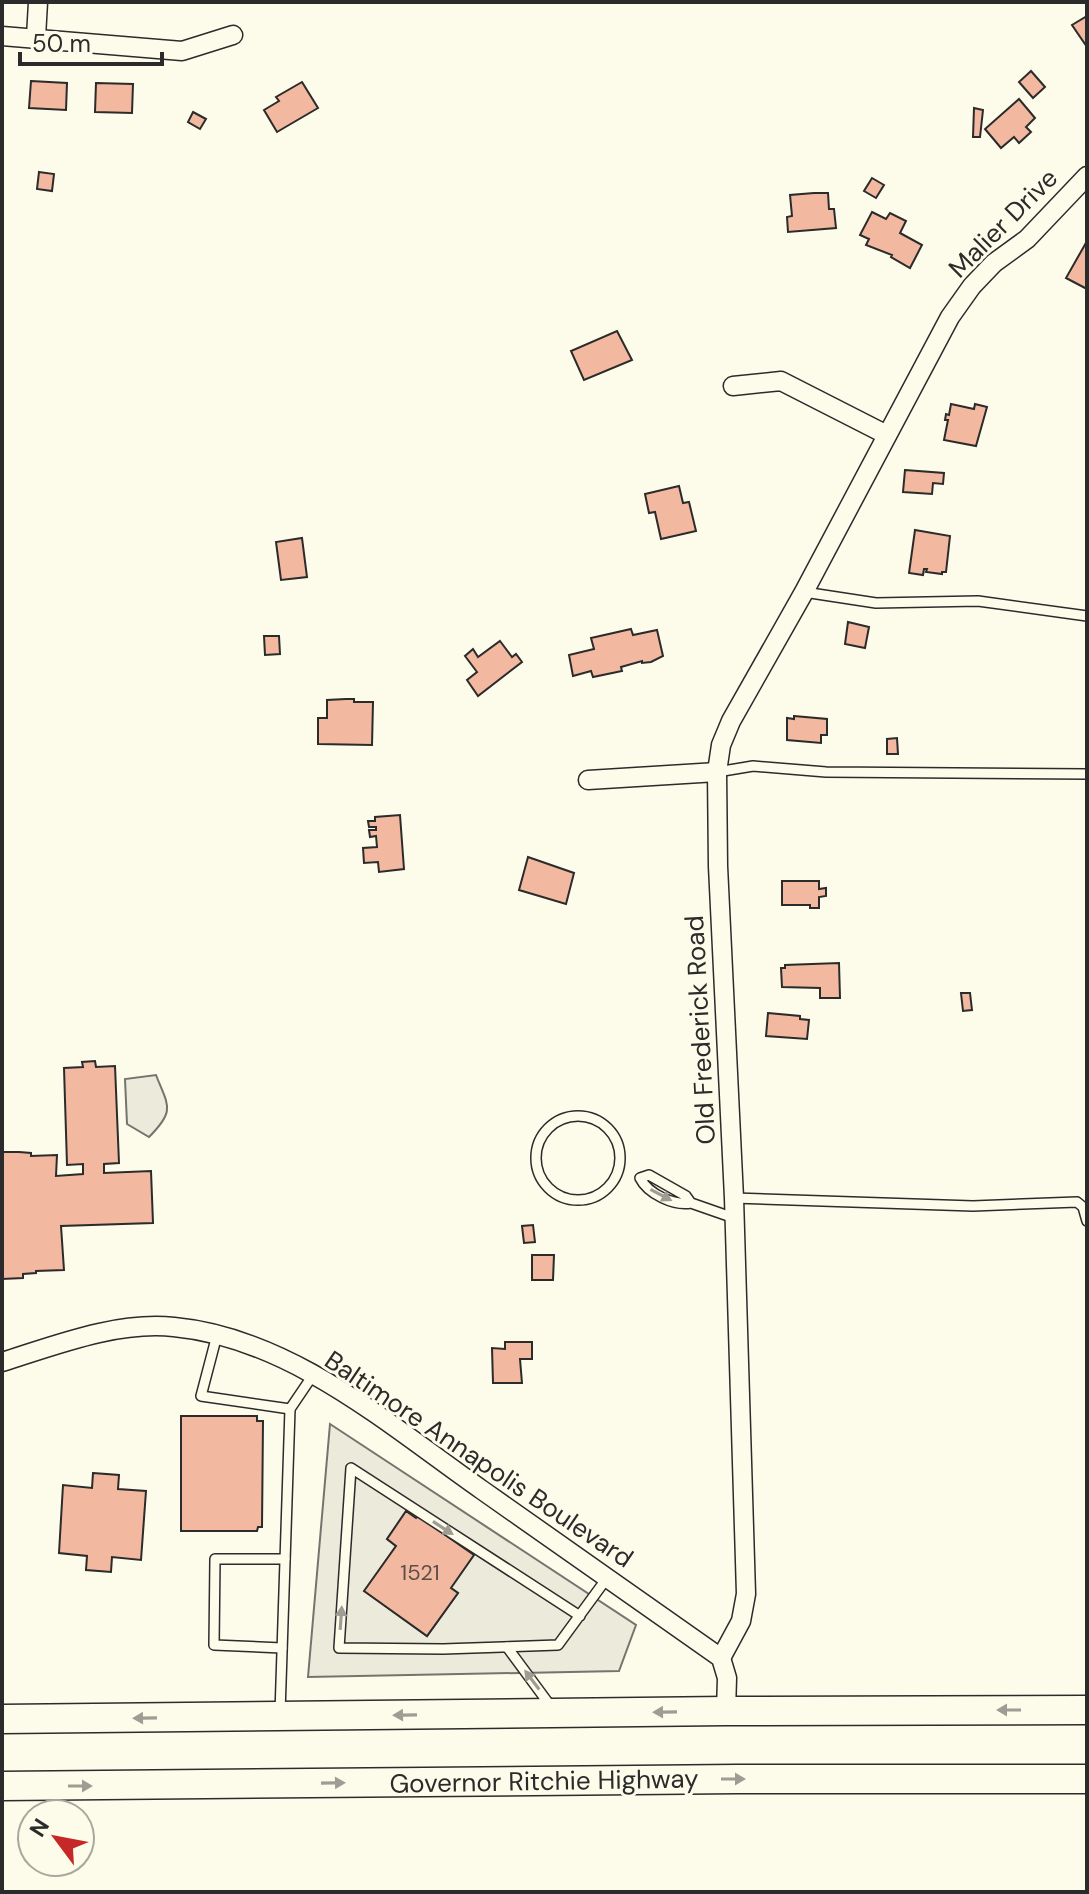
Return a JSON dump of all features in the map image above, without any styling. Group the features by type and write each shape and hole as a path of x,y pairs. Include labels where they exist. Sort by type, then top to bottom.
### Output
{"highway":[{"path":"2,1719 1087,1710"},
{"name":"Governor Ritchie Highway","path":"2,1786 737,1779 1085,1783"}],"street":[{"path":"36,37 38,2"},
{"path":"2,36 182,51 233,35"},
{"name":"Malier Drive","path":"887,435 950,317 972,286 994,263 1027,239 1087,176"},
{"path":"733,386 781,381 887,435"},
{"name":"Old Frederick Road","path":"721,1658 741,1621 746,1594 717,772 721,745 731,721 887,435"},
{"path":"588,780 717,772"},
{"name":"Baltimore Annapolis Boulevard","path":"2,1362 88,1337 142,1327 171,1326 247,1343 348,1396 721,1658"},
{"path":"721,1658 727,1678 726,1711"}],"lane":[{"path":"804,592 876,603 978,601 1087,616"},
{"path":"717,772 753,766 826,772 1087,774"},
{"path":"575,1115 589,1117 601,1122 618,1143 619,1169 613,1183 603,1193 576,1201 562,1198 541,1179 536,1165 536,1151 541,1137 550,1126 575,1115"},
{"path":"619,1169 640,1178 649,1175 686,1196 691,1203 734,1218"},
{"path":"734,1198 973,1206 1077,1202 1083,1207 1087,1221"},
{"path":"217,1334 201,1396 290,1409"},
{"path":"280,1716 290,1409 313,1375"},
{"path":"580,1616 351,1468 339,1648 443,1649 558,1645 580,1616 607,1578"},
{"path":"282,1648 214,1645 215,1559 285,1559"},
{"path":"507,1647 556,1714"}],"shaded area":[{"path":"156,1075 167,1108 163,1120 149,1137 127,1124 125,1079"},
{"path":"330,1424 636,1625 619,1671 308,1677","holes":["407,1511 418,1516 451,1588 458,1593 427,1636 365,1591 396,1546 387,1539"]}],"building":[{"path":"1087,16 1087,47 1072,25"},
{"path":"1031,71 1045,87 1033,98 1019,82"},
{"path":"31,81 67,83 66,110 29,108"},
{"path":"302,82 318,108 277,132 264,110 279,101 276,97"},
{"path":"96,83 133,84 132,113 95,112"},
{"path":"1019,99 1035,118 1026,127 1031,132 1019,143 1014,137 1001,148 985,129"},
{"path":"974,108 983,110 980,137 973,137"},
{"path":"193,112 206,119 200,129 188,122"},
{"path":"39,172 54,174 52,191 37,189"},
{"path":"872,178 884,185 876,198 864,191"},
{"path":"828,193 829,209 834,209 836,228 788,232 787,217 792,216 790,195"},
{"path":"872,212 886,219 890,213 906,221 900,233 922,245 910,268 892,255 866,245 869,239 860,235"},
{"path":"1087,241 1087,289 1066,278"},
{"path":"617,331 632,360 584,380 571,351"},
{"path":"951,404 974,409 975,404 987,407 976,446 944,440 948,420 945,420 946,414 949,415"},
{"path":"905,470 944,473 943,484 933,483 932,494 903,492"},
{"path":"679,486 683,503 689,502 696,531 661,539 655,512 649,513 645,494"},
{"path":"915,530 950,536 946,572 926,572 927,569 924,569 923,575 909,573"},
{"path":"302,538 307,577 281,580 276,542"},
{"path":"848,622 869,627 865,648 845,644"},
{"path":"631,629 633,635 657,630 663,656 651,662 642,661 621,667 622,671 593,677 591,671 573,676 569,655 594,649 591,638"},
{"path":"264,636 279,636 280,654 265,655"},
{"path":"500,641 512,657 516,654 522,662 478,696 467,680 477,672 465,656 473,649 478,657"},
{"path":"354,699 354,702 373,702 372,745 318,744 318,718 327,718 327,700"},
{"path":"794,716 827,719 827,735 821,735 821,743 787,740 787,718 794,719"},
{"path":"897,738 898,754 887,754 887,739"},
{"path":"400,815 404,869 379,872 378,862 364,863 363,848 377,847 376,836 370,837 369,830 376,830 376,827 369,827 368,821 375,821 375,817"},
{"path":"528,857 574,873 566,904 519,890"},
{"path":"782,881 819,881 819,889 826,888 826,896 819,897 819,908 782,905"},
{"path":"839,963 840,998 820,998 820,988 782,987 781,968 785,965"},
{"path":"961,993 970,993 972,1010 963,1011"},
{"path":"768,1013 800,1016 800,1019 809,1020 807,1039 766,1036"},
{"path":"95,1061 96,1067 115,1066 119,1163 104,1164 104,1173 151,1171 153,1223 61,1226 64,1270 36,1271 23,1274 23,1278 2,1279 2,1152 31,1153 31,1156 57,1155 56,1176 83,1174 83,1164 67,1165 64,1068 83,1067 82,1062"},
{"path":"533,1225 535,1242 524,1243 522,1226"},
{"path":"532,1255 554,1255 553,1280 532,1280"},
{"path":"505,1342 532,1342 532,1359 520,1359 522,1383 493,1383 492,1348 505,1349"},
{"path":"181,1416 257,1416 257,1421 263,1421 262,1527 258,1527 257,1531 181,1531"},
{"path":"93,1473 119,1475 118,1489 146,1491 141,1560 112,1557 111,1572 86,1570 87,1556 59,1553 63,1485 92,1488"},
{"path":"406,1511 474,1555 451,1588 458,1593 427,1636 364,1591 396,1546 387,1539"}]}
